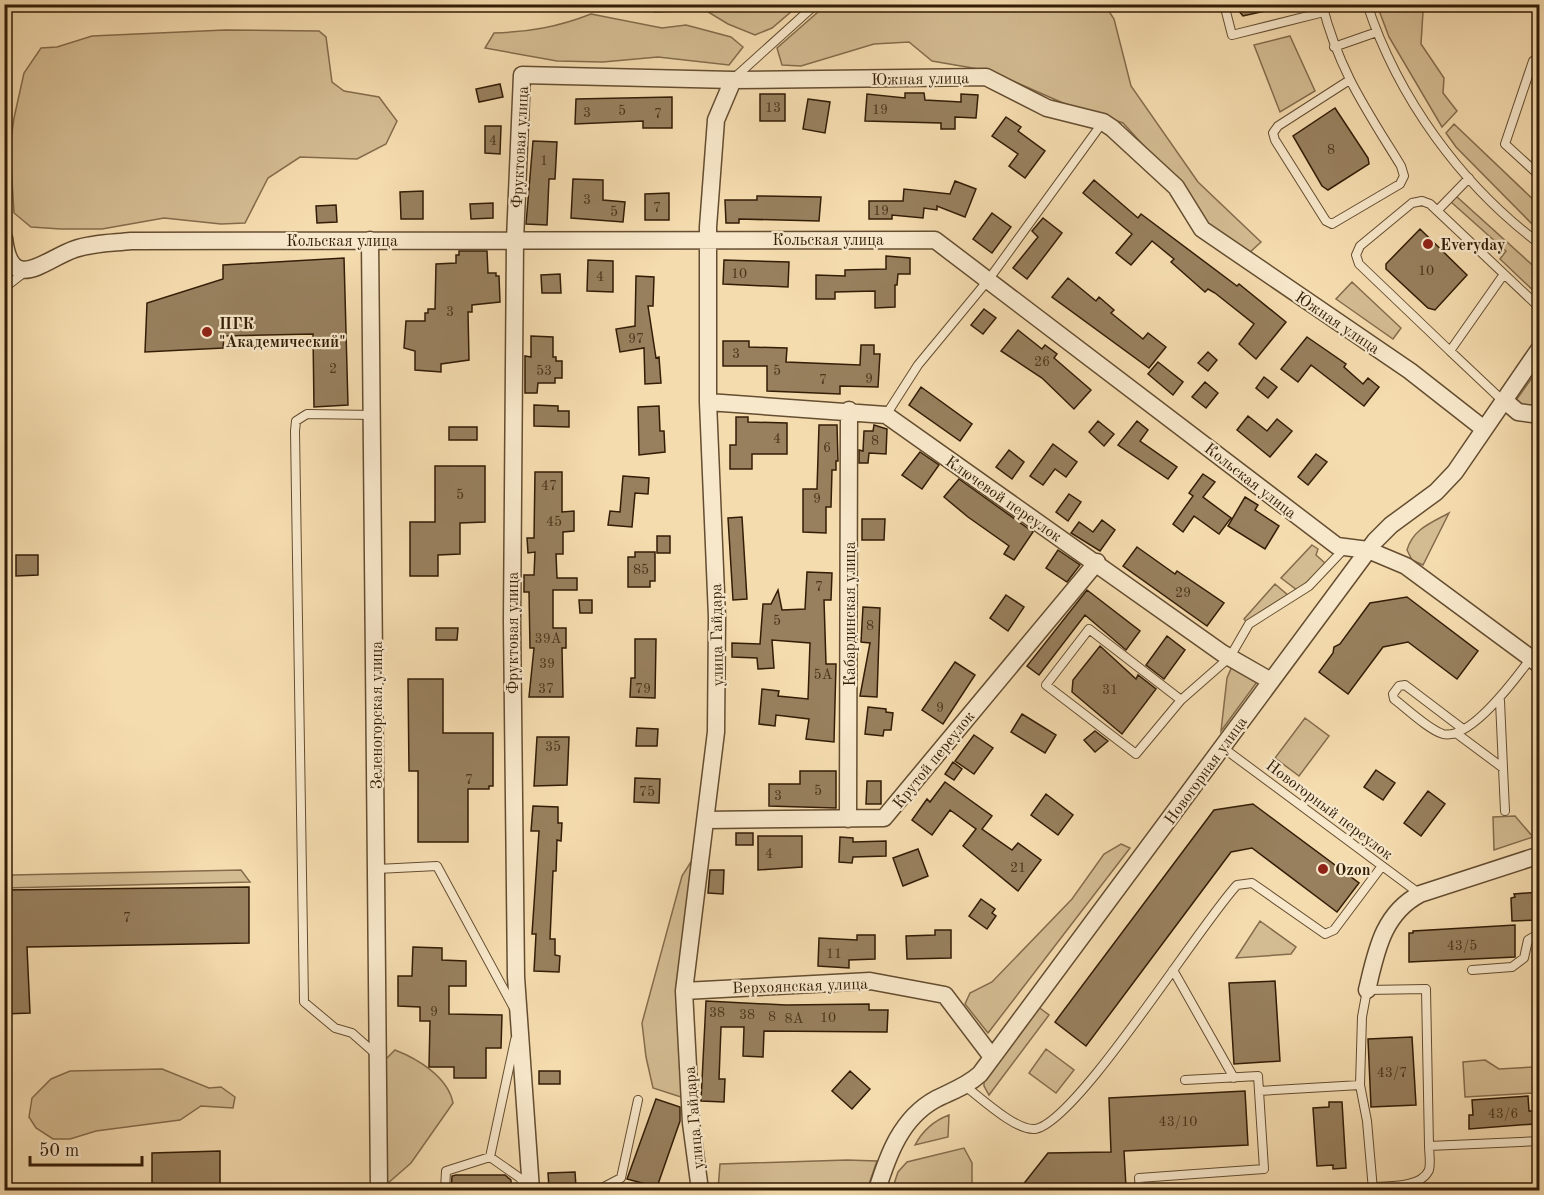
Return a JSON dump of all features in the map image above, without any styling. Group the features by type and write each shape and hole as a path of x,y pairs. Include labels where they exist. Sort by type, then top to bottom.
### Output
{"street":[{"name":"Южная улица","path":"522,75 733,80 986,77 1047,108 1103,122 1119,133 1176,187 1202,229 1410,371 1484,429"},
{"name":"Фруктовая улица","path":"522,75 515,240 512,621 519,1017 526,1186"},
{"name":"улица Гайдара","path":"700,1191 691,1123 684,991 716,732 717,629 708,402 708,239 716,120 733,80"},
{"path":"4,238 7,258 15,266 27,271"},
{"name":"Зеленогорская улица","path":"370,240 374,416 379,1191"},
{"name":"Кольская улица","path":"27,271 49,264 77,248 131,241 935,240 1340,548"},
{"name":"Новогорная улица","path":"877,1191 890,1148 915,1114 936,1099 965,1086 980,1074 1368,550 1391,525 1446,483 1539,348"},
{"path":"1504,400 1518,412 1539,415"},
{"name":"Ключевой переулок","path":"708,402 886,414 1230,657 1271,681"},
{"name":"Кабардинская улица","path":"848,819 849,410"},
{"path":"1340,548 1368,550 1406,566 1535,661"},
{"name":"Крутой переулок","path":"706,820 884,818 1097,562"},
{"path":"1367,990 1378,942 1391,919 1404,904 1420,894 1539,855"},
{"name":"Верхоянская улица","path":"684,991 870,981 945,995 992,1057"}],"lane":[{"path":"733,80 816,4"},
{"path":"1224,4 1232,35 1323,8 1334,47 1348,81 1401,166 1404,176 1400,184 1332,224 1326,221 1275,140 1273,133 1278,126 1348,81"},
{"path":"1366,4 1390,63 1430,129 1469,178 1505,215 1539,244"},
{"path":"1334,47 1377,32"},
{"path":"1539,61 1533,61 1505,144 1539,176"},
{"path":"886,414 918,365 989,279 1103,122"},
{"path":"1437,211 1469,178"},
{"path":"1504,400 1359,264 1356,255 1360,246 1412,203 1426,201 1539,308"},
{"path":"4,288 27,271"},
{"path":"1450,351 1504,274"},
{"path":"374,416 307,414 296,421 295,431 304,1002 335,1028 352,1033 378,1056"},
{"path":"1181,700 1089,629 1046,685 1136,754 1181,700 1230,657 1249,624 1309,586 1340,548"},
{"path":"1503,768 1460,731 1405,685 1401,684 1394,693 1394,699 1440,733 1460,731 1500,701 1535,661"},
{"path":"1500,701 1506,810"},
{"name":"Новогорный переулок","path":"1222,747 1420,894"},
{"path":"377,869 436,866 519,1017 490,1157"},
{"path":"965,1086 1020,1127 1037,1129 1048,1124 1090,1080 1240,883 1252,883 1324,934 1334,930 1382,866"},
{"path":"1472,970 1512,966 1524,958 1528,940 1539,933"},
{"path":"1173,970 1234,1077"},
{"path":"1426,989 1430,1168 1423,1177 1413,1183 1372,1189 1367,1121 1360,1085 1362,1017 1367,990 1426,989"},
{"path":"1140,1191 1139,1178 1264,1169 1258,1076 1185,1080"},
{"path":"1259,1091 1360,1085"},
{"path":"598,1191 621,1178 638,1100"},
{"path":"1429,1146 1539,1141"},
{"path":"490,1157 526,1186 519,1191"},
{"path":"445,1191 446,1171 490,1157"}],"shaded area":[{"path":"633,5 799,5 772,28 755,35 728,24 705,10 655,12"},
{"path":"826,5 1105,5 1114,19 1131,86 1198,182 1261,242 1248,254 1212,230 1185,191 1123,123 1063,103 990,71 932,61 909,42 874,44 801,66 782,65 777,48"},
{"path":"1377,5 1432,5 1423,12 1421,44 1444,78 1443,93 1457,111 1442,127 1389,37"},
{"path":"591,14 662,28 686,25 731,37 743,47 729,65 658,57 603,62 557,61 485,48 494,33 543,28"},
{"path":"225,30 319,31 326,37 332,82 344,91 379,97 397,121 386,144 357,159 300,157 268,178 245,223 221,224 164,218 102,229 61,229 31,227 14,213 10,146 14,118 24,73 41,48 57,47 92,36"},
{"path":"1290,36 1315,91 1280,112 1254,45"},
{"path":"1454,124 1539,205 1539,231 1456,147 1446,133"},
{"path":"1456,196 1539,271 1539,296 1500,259 1506,251 1451,202"},
{"path":"1352,282 1401,328 1393,339 1336,299"},
{"path":"1539,368 1539,409 1514,403"},
{"path":"1449,513 1423,565 1412,560 1407,550 1414,537 1424,527"},
{"path":"1312,545 1318,549 1316,555 1325,563 1318,573 1297,590 1281,578"},
{"path":"1275,584 1290,597 1247,622 1244,619"},
{"path":"1233,664 1257,682 1221,731 1227,678"},
{"path":"1305,718 1329,736 1299,776 1275,758"},
{"path":"1515,816 1533,837 1494,850 1493,817"},
{"path":"1121,844 1130,848 988,1033 965,1004 970,993 992,982 1072,899 1104,854"},
{"path":"694,857 684,1098 653,1088 642,1023 682,876"},
{"path":"241,870 250,882 5,888 5,883 13,875"},
{"path":"1260,921 1296,947 1291,954 1236,958"},
{"path":"1037,1006 1049,1015 989,1095 984,1086 984,1079"},
{"path":"1046,1049 1074,1070 1056,1093 1029,1073"},
{"path":"395,1050 413,1058 439,1077 453,1103 411,1163 387,1184 382,1063"},
{"path":"1485,1060 1499,1069 1533,1067 1534,1093 1465,1097 1463,1062"},
{"path":"162,1069 209,1088 221,1087 235,1097 233,1108 201,1106 180,1120 96,1131 70,1139 53,1139 36,1128 29,1117 32,1098 51,1079 70,1071"},
{"path":"949,1115 948,1137 915,1145 929,1127"},
{"path":"964,1148 972,1163 972,1190 892,1190 898,1172 907,1162"},
{"path":"877,1161 867,1190 718,1190 720,1164"}],"building":[{"path":"1233,4 1274,4 1274,9 1243,16"},
{"path":"500,84 503,97 479,102 476,89"},
{"path":"905,93 924,93 925,100 961,102 961,94 978,95 976,118 955,117 955,129 941,129 941,123 865,121 867,94 905,98"},
{"path":"760,94 785,94 785,121 760,121"},
{"path":"672,97 672,128 643,128 643,121 575,124 576,99"},
{"path":"808,99 830,102 825,133 803,129"},
{"path":"1335,108 1368,158 1369,164 1328,190 1322,186 1293,136"},
{"path":"1006,117 1021,127 1018,131 1045,151 1025,178 1009,166 1018,154 992,136"},
{"path":"485,126 501,126 500,154 485,153"},
{"path":"533,141 557,142 555,179 549,179 547,225 526,224"},
{"path":"573,179 603,180 603,200 625,202 623,222 571,218"},
{"path":"1094,180 1138,218 1141,214 1237,286 1239,284 1286,322 1256,359 1239,344 1254,324 1215,293 1208,289 1205,292 1171,262 1174,259 1152,241 1131,265 1116,253 1132,234 1083,193"},
{"path":"955,181 976,189 965,217 937,206 937,210 924,208 923,218 892,215 892,219 869,219 869,201 903,201 904,189 950,194"},
{"path":"423,191 423,219 401,219 400,192"},
{"path":"669,193 669,220 645,220 645,194"},
{"path":"757,196 821,197 819,221 739,219 739,223 726,223 725,200 757,200"},
{"path":"493,203 493,218 471,219 470,204"},
{"path":"336,205 337,222 317,223 316,206"},
{"path":"992,213 1011,227 992,253 973,239"},
{"path":"1043,218 1062,233 1027,279 1013,268 1038,237 1032,231"},
{"path":"1420,229 1467,275 1435,310 1428,308 1386,269 1386,264"},
{"path":"459,251 487,251 488,273 496,273 496,276 499,276 500,302 472,305 472,312 468,312 469,360 441,364 441,372 415,370 415,351 404,348 406,321 425,321 425,313 428,313 428,309 435,309 436,264 456,263 456,255 459,255"},
{"path":"886,256 910,258 910,274 898,274 897,285 895,285 895,307 875,308 875,291 835,292 835,299 816,299 816,275 845,276 845,270 886,269"},
{"name":"ПГК \"Академический\"","path":"344,258 348,405 314,407 313,334 224,336 223,348 145,352 147,303 223,279 223,265"},
{"path":"588,260 613,261 613,292 587,291"},
{"path":"724,260 789,262 788,287 723,284"},
{"path":"560,274 561,293 542,293 541,275"},
{"path":"636,276 654,277 653,306 648,306 656,358 659,357 661,383 645,384 644,348 620,352 616,329 635,326"},
{"path":"1068,278 1096,301 1099,297 1114,310 1111,313 1143,339 1148,333 1166,347 1149,368 1052,297"},
{"path":"984,309 996,318 983,334 971,325"},
{"path":"1018,330 1042,349 1045,345 1057,354 1054,358 1091,390 1074,409 1042,378 1001,351"},
{"path":"531,336 553,337 553,357 556,357 556,361 562,361 562,378 555,378 555,383 538,383 537,393 525,393 525,356 531,357"},
{"path":"1307,337 1346,364 1344,367 1363,384 1368,378 1379,387 1364,406 1311,365 1298,382 1281,369"},
{"path":"723,341 749,341 749,347 787,348 786,362 860,365 861,345 874,345 874,354 880,354 878,387 840,386 840,394 767,391 767,366 723,366"},
{"path":"1208,352 1217,360 1208,371 1198,363"},
{"path":"1158,362 1183,382 1173,395 1148,374"},
{"path":"1264,377 1277,387 1268,398 1256,388"},
{"path":"1205,382 1218,393 1206,408 1192,397"},
{"path":"921,387 972,424 960,441 909,405"},
{"path":"534,405 558,406 558,411 569,411 569,427 534,426"},
{"path":"659,406 660,431 664,431 665,452 639,455 638,407"},
{"path":"1248,416 1267,431 1277,419 1292,431 1270,457 1237,430"},
{"path":"736,417 748,417 748,422 787,423 787,454 752,454 752,469 730,469 730,445 736,445"},
{"path":"1098,421 1114,434 1104,446 1089,432"},
{"path":"1137,421 1148,430 1140,441 1177,467 1168,479 1118,445"},
{"path":"819,425 837,425 838,461 836,461 836,470 832,470 831,507 826,507 826,533 803,532 803,489 817,489"},
{"path":"874,425 887,429 886,454 869,453 868,463 859,463 859,450 863,451 864,431 873,431"},
{"path":"449,427 477,427 477,440 449,440"},
{"path":"1053,444 1077,462 1066,477 1055,469 1043,485 1030,476"},
{"path":"1009,450 1024,462 1012,479 996,467"},
{"path":"920,452 939,465 922,489 902,475"},
{"path":"1316,454 1327,462 1308,485 1298,477"},
{"path":"435,466 485,466 485,522 460,523 460,554 438,555 438,576 410,576 410,522 435,522"},
{"path":"535,472 562,472 562,512 574,511 574,531 563,532 563,554 556,554 557,578 577,578 577,590 553,590 553,628 566,628 566,648 562,648 563,697 529,697 534,648 530,648 529,592 524,592 524,575 534,575 535,552 528,553 527,538 534,538"},
{"path":"1203,474 1215,482 1203,497 1231,518 1219,534 1194,516 1183,532 1173,524 1193,496 1189,493"},
{"path":"623,476 649,478 648,494 635,493 632,527 608,525 610,511 620,512"},
{"path":"959,479 1033,532 1014,560 1004,554 1009,546 944,497"},
{"path":"1069,494 1081,502 1068,521 1056,512"},
{"path":"1245,497 1258,505 1255,510 1279,526 1265,549 1228,526"},
{"path":"742,517 747,599 733,600 728,518"},
{"path":"862,519 885,519 884,540 862,540"},
{"path":"1102,520 1115,530 1100,551 1071,533 1079,522 1093,532"},
{"path":"657,536 670,536 670,553 657,553"},
{"path":"1137,547 1175,574 1177,571 1224,603 1207,626 1123,566"},
{"path":"1058,550 1080,565 1067,582 1046,568"},
{"path":"635,552 655,552 655,581 650,581 650,587 628,587 628,557 635,557"},
{"path":"16,555 38,555 38,575 16,576"},
{"path":"807,572 832,573 831,600 824,600 826,664 836,664 834,742 806,739 809,719 776,715 775,726 759,724 762,689 779,691 778,696 808,699 810,643 772,640 774,668 758,669 757,658 732,657 732,643 760,644 763,604 771,604 778,590 782,610 805,609"},
{"path":"1087,590 1140,631 1126,650 1085,615 1039,675 1027,666"},
{"path":"1006,595 1024,607 1008,631 990,618"},
{"path":"1407,597 1478,651 1457,679 1408,642 1383,647 1348,694 1319,672 1333,653 1334,647 1340,644 1370,603"},
{"path":"579,600 592,600 592,613 580,613"},
{"path":"863,607 880,608 877,697 860,696 870,643 861,642"},
{"path":"436,628 458,628 457,640 436,640"},
{"path":"1167,636 1185,650 1164,679 1146,665"},
{"path":"635,639 656,639 655,698 630,697 631,678 635,678"},
{"path":"1100,646 1136,679 1138,675 1156,689 1122,734 1072,692 1073,680"},
{"path":"955,662 975,675 943,724 922,710"},
{"path":"408,679 443,679 443,733 493,733 493,786 489,786 489,789 468,789 468,842 418,842 418,771 409,771"},
{"path":"868,707 886,709 886,712 893,713 891,730 884,730 883,736 865,734"},
{"path":"1022,714 1056,735 1045,753 1011,732"},
{"path":"637,728 658,729 657,746 636,746"},
{"path":"1095,731 1108,741 1095,752 1084,740"},
{"path":"974,735 993,748 974,774 955,761"},
{"path":"537,737 569,737 567,785 534,786"},
{"path":"953,762 962,769 954,780 945,774"},
{"path":"1376,770 1395,783 1383,800 1364,787"},
{"path":"800,771 836,771 836,808 769,806 769,784 800,784"},
{"path":"635,778 660,779 659,803 634,802"},
{"path":"867,781 881,781 881,804 866,804"},
{"path":"945,782 992,816 982,829 1012,850 1018,843 1041,860 1018,891 963,846 976,829 950,810 932,835 912,820 927,799 930,802"},
{"path":"1428,791 1445,804 1421,836 1404,823"},
{"path":"1046,794 1073,815 1058,835 1031,815"},
{"path":"1253,804 1359,883 1337,912 1252,848 1231,852 1086,1046 1055,1022 1214,810"},
{"path":"533,806 558,807 558,823 562,823 561,841 557,840 556,871 553,871 550,939 555,939 555,955 560,956 559,972 534,971 536,934 532,934 539,831 531,831"},
{"path":"736,833 753,833 753,845 736,845"},
{"path":"758,836 802,836 802,867 758,870"},
{"path":"840,837 853,838 853,842 886,841 886,856 853,857 852,863 839,862"},
{"path":"918,849 928,876 903,886 893,858"},
{"path":"710,870 724,870 723,894 708,893"},
{"path":"249,887 249,943 27,947 30,1013 4,1014 4,890"},
{"path":"1539,892 1539,920 1512,921 1511,898 1515,897 1514,894"},
{"path":"981,899 995,909 992,913 996,916 987,929 969,916"},
{"path":"1515,925 1515,957 1409,962 1409,933 1413,931"},
{"path":"935,930 951,930 951,958 907,959 906,936 935,935"},
{"path":"857,935 875,935 875,959 849,960 849,968 818,966 819,938 857,940"},
{"path":"413,947 442,948 442,960 466,961 466,986 449,986 449,1014 502,1015 501,1048 486,1048 486,1078 454,1078 454,1067 429,1067 430,1021 420,1021 420,1007 398,1006 398,976 412,976"},
{"path":"1275,981 1280,1061 1234,1064 1229,983"},
{"path":"706,1001 786,1005 869,1004 869,1010 888,1010 887,1032 764,1031 763,1057 743,1056 744,1027 721,1027 719,1079 725,1079 724,1102 701,1101"},
{"path":"1412,1037 1416,1105 1371,1107 1368,1039"},
{"path":"539,1071 560,1071 560,1084 539,1084"},
{"path":"850,1071 870,1089 852,1109 832,1091"},
{"path":"1245,1091 1248,1145 1124,1151 1126,1187 1018,1191 1048,1153 1111,1152 1109,1098"},
{"path":"1528,1096 1529,1111 1533,1111 1534,1124 1469,1129 1469,1115 1473,1115 1472,1100"},
{"path":"656,1099 680,1107 680,1121 657,1187 627,1179"},
{"path":"1329,1102 1342,1102 1346,1168 1333,1169 1333,1165 1317,1166 1313,1108 1329,1107"},
{"path":"220,1151 220,1191 152,1191 152,1153"},
{"path":"575,1172 576,1187 549,1188 548,1173"},
{"path":"505,1175 511,1180 511,1191 451,1191 452,1176"}],"place":[{"name":"Everyday","path":"1428,244"},
{"name":"ПГК \"Академический\"","path":"207,332"},
{"name":"Ozon","path":"1323,869"}]}
